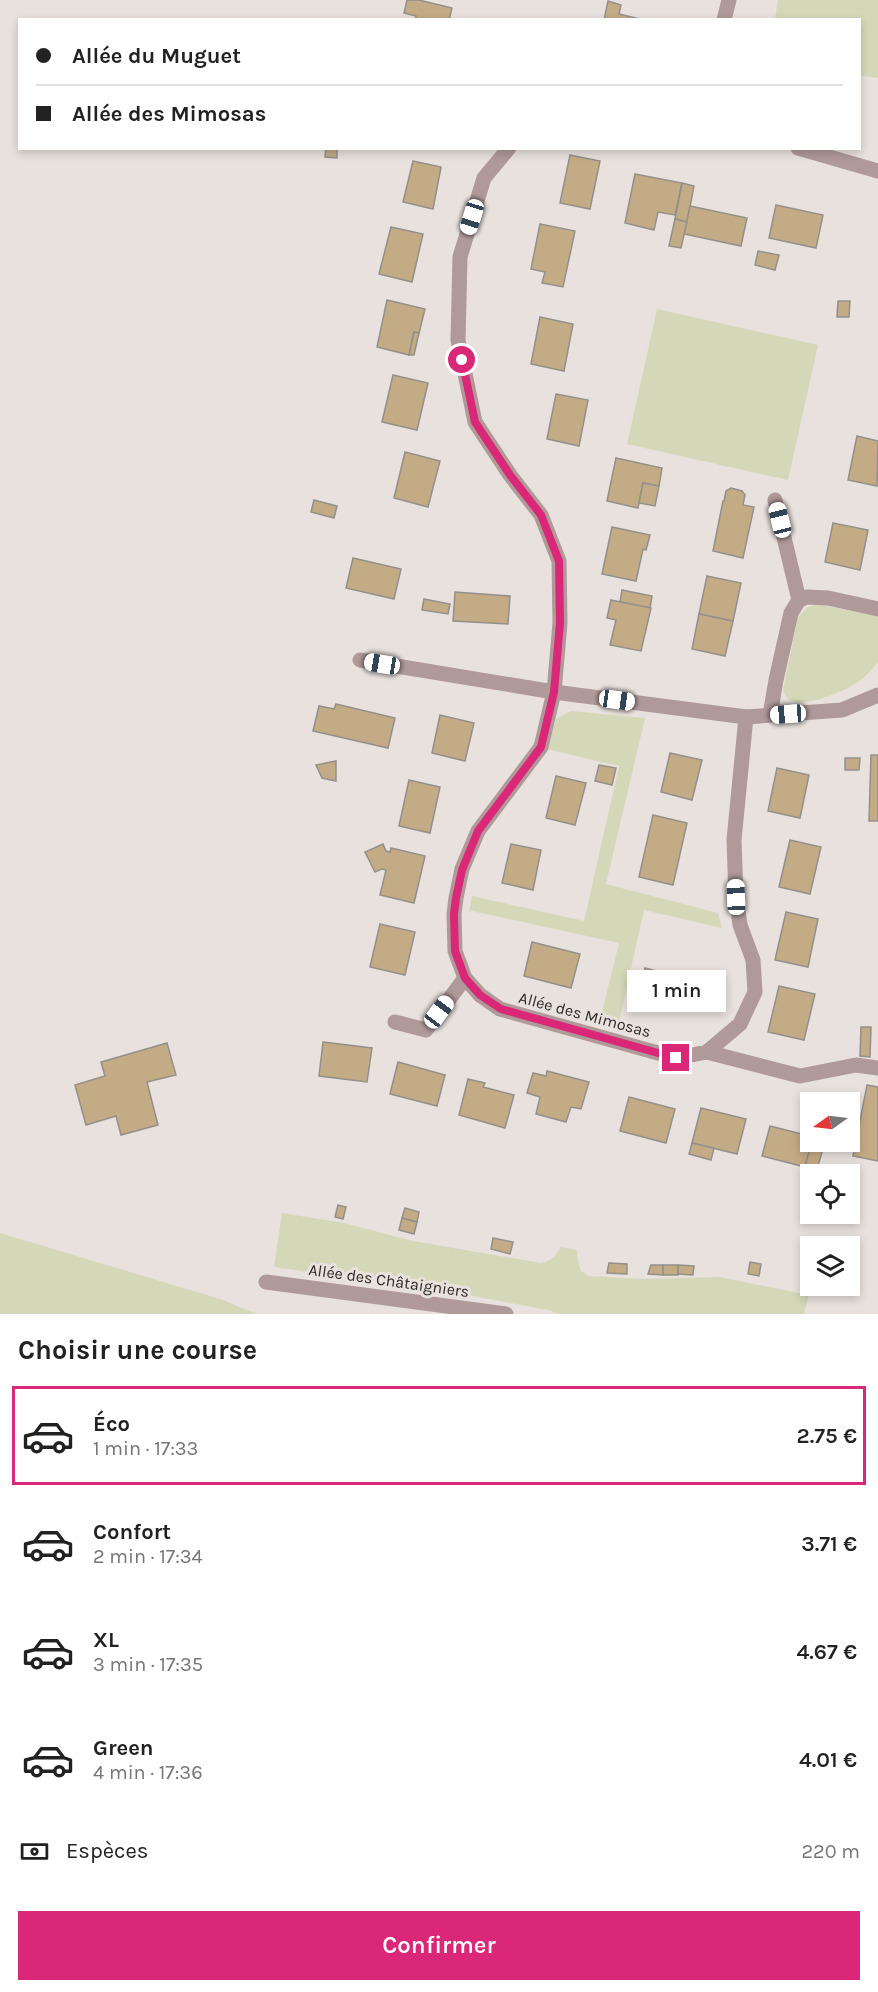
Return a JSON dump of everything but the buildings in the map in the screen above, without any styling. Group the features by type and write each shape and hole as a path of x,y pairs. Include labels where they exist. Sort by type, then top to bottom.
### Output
{"street":[{"path":"724,18 729,0"},
{"name":"Allée des Mimosas","path":"507,150 484,178 460,257 458,340 475,422 510,475 541,515 559,561 560,623 554,692 541,747 478,831 462,870 454,914 455,951 465,978 480,995 501,1009 676,1058 707,1052 800,1076 856,1065 878,1068"},
{"path":"805,150 878,171"},
{"path":"775,500 799,600"},
{"path":"770,715 791,614 799,600 807,597 828,598 878,609"},
{"path":"360,660 554,692 746,717 842,710 878,695"},
{"name":"Allée des Mimosas","path":"707,1052 740,1024 755,992 753,960 739,916 734,840 746,717"},
{"path":"395,1022 426,1030 465,978"},
{"name":"Allée des Châtaigniers","path":"266,1282 506,1314"}],"green space":[{"path":"778,0 878,0 878,78 861,75 861,18 775,18"},
{"path":"657,309 818,345 788,480 627,444"},
{"path":"817,604 878,616 878,662 864,678 845,690 807,702 792,701 786,697 783,690 798,617 807,608"},
{"path":"571,711 645,718 606,884 718,913 722,928 644,910 619,1022 601,1016 619,943 469,912 472,896 584,921 619,766 546,749 556,719"},
{"path":"282,1213 344,1223 413,1241 541,1263 553,1258 561,1247 577,1250 581,1271 589,1276 644,1279 719,1277 800,1293 800,1296 809,1296 804,1314 559,1314 457,1293 274,1267"},
{"path":"0,1233 220,1299 257,1314 0,1314"}],"route":[{"path":"462,360 475,422 510,475 541,515 559,561 560,623 554,692 541,747 478,831 462,870 456,898 455,951 465,978 480,995 501,1009 676,1058"}]}
